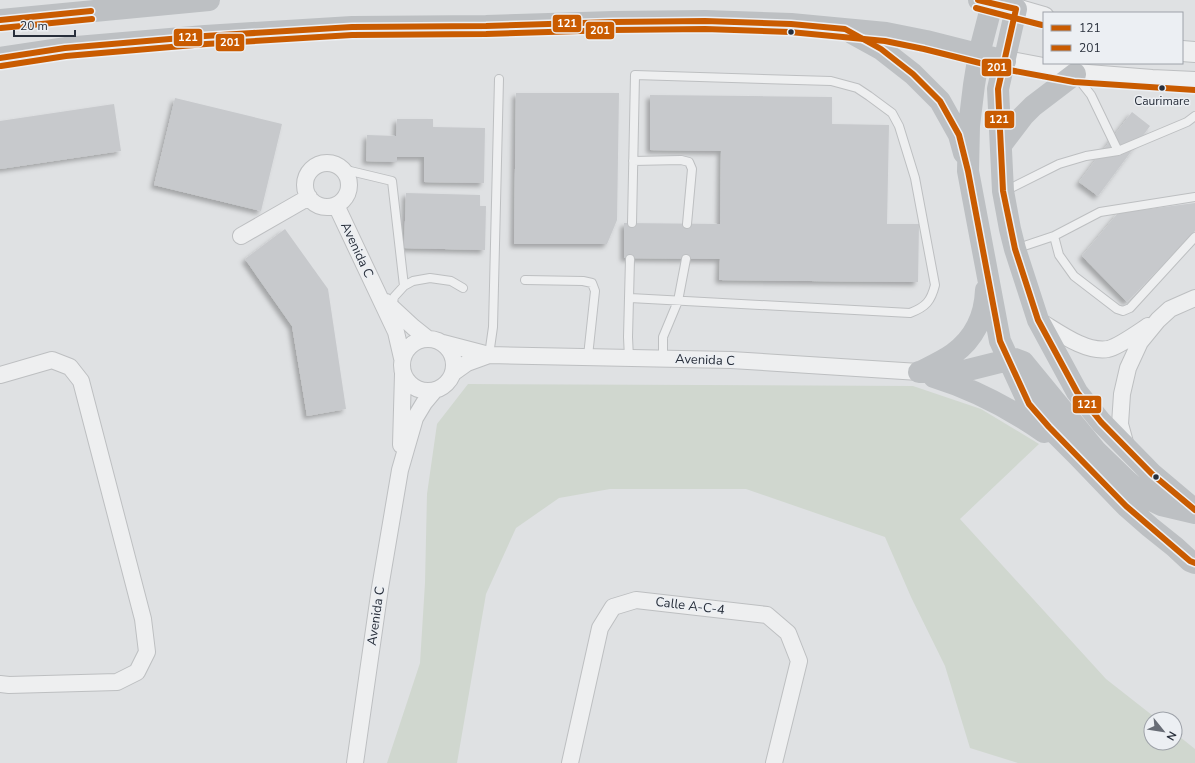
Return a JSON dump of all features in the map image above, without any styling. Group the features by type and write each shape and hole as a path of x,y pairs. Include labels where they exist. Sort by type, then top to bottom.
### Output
{"main road":[{"path":"0,20 209,0"},
{"path":"968,171 969,126 985,2 1016,9 998,89 1003,192 1015,249 1038,320 1078,392 1101,422 1152,474 1195,511"},
{"path":"0,58 73,47 205,36 352,27 494,26 705,21 791,24 886,33 926,41 1005,61"},
{"path":"845,29 881,49 913,74 940,101 959,135 968,171 1000,341 1029,404 1049,427 1126,506 1190,561 1195,563"},
{"path":"1001,145 1022,116 1075,74"},
{"path":"919,372 952,354 970,339 983,313 986,299 987,271"},
{"path":"919,372 964,371 1015,359 1023,362 1096,451 1127,481 1148,498 1161,505 1195,511"},
{"path":"919,372 946,380 991,400 1039,428 1078,456"}],"street":[{"path":"1016,9 1043,16"},
{"path":"1183,51 1195,52"},
{"path":"1005,61 1075,74 1195,82"},
{"path":"241,236 309,198 305,184 307,177 316,166 330,164 336,165 342,169"},
{"name":"Avenida C","path":"309,198 321,207 336,205 344,200 348,192 349,183 347,175 342,169"},
{"name":"Avenida C","path":"336,205 396,332 402,358 401,366 403,374 400,470"},
{"name":"Avenida C","path":"378,295 412,327 451,353 454,366 453,373"},
{"path":"1126,446 1120,424 1122,394 1128,368 1140,342 1158,320 1170,309 1195,298"},
{"path":"1038,320 1079,343 1095,349 1109,349 1158,320"},
{"path":"402,358 406,350 412,344 420,340 435,341"},
{"name":"Avenida C","path":"435,341 489,355 731,360 919,372"},
{"name":"Avenida C","path":"356,763 380,588 400,470 415,418 434,390 446,384 453,373 467,362 489,355"},
{"path":"0,375 52,360 70,367 81,381 143,618 147,652 137,672 117,682 0,684"},
{"path":"403,374 410,385 422,391 434,390"},
{"name":"Calle A-C-4","path":"570,763 600,628 613,607 636,600 767,615 788,633 799,661 774,763"}],"lane":[{"path":"1075,74 1091,95 1118,152"},
{"path":"630,298 910,313 922,308 932,297 935,285 915,178 899,126 892,113 857,88 831,81 635,75 632,223"},
{"path":"489,355 493,327 499,79"},
{"path":"1003,192 1059,164 1086,156 1118,152 1187,122 1195,116"},
{"path":"633,161 681,160 689,162 692,169 687,224"},
{"path":"342,169 392,181 404,286"},
{"path":"1015,249 1054,236 1100,212 1195,197"},
{"path":"1054,236 1059,254 1074,276 1117,309 1123,311 1130,308 1195,237"},
{"path":"629,358 628,337 630,259"},
{"path":"663,359 664,337 678,301 686,259"},
{"path":"392,308 394,297 404,286 413,281 430,278 451,281 463,288"},
{"path":"525,280 583,281 592,283 595,291 588,356"}],"shaded area":[{"path":"468,384 913,386 981,409 1039,444 960,519 1106,679 1147,711 1143,711 1143,751 1183,751 1183,739 1195,749 1195,763 1018,763 970,748 945,666 911,597 885,537 746,489 610,489 559,498 516,528 486,594 457,763 387,763 420,663 425,583 427,494 437,424"}],"building":[{"path":"516,93 619,93 617,220 607,244 514,244"},
{"path":"650,95 832,97 832,124 889,125 887,224 919,224 918,282 719,280 720,259 624,258 624,223 720,224 721,151 650,150"},
{"path":"175,98 282,124 261,211 154,185"},
{"path":"114,104 121,151 0,169 0,121"},
{"path":"1132,112 1150,126 1098,196 1079,182"},
{"path":"397,119 433,119 433,127 485,128 484,183 424,182 424,157 397,157 397,162 366,161 367,135 396,136"},
{"path":"406,193 480,195 480,206 486,206 485,250 404,248"},
{"path":"1195,203 1195,231 1127,302 1082,256 1118,213"},
{"path":"285,229 328,289 346,409 307,416 292,326 245,259"}],"transit line":[{"name":"121","path":"978,0 1016,9 998,89 1003,191 1015,249 1038,320 1077,392 1101,422 1152,474 1195,510"},
{"name":"201","path":"976,8 1042,25"},
{"name":"121","path":"0,20 91,11"},
{"name":"201","path":"1,28 92,19"},
{"name":"121","path":"0,58 65,48 205,36 352,27 486,26 705,21 791,24 845,29 881,49 913,74 940,101 959,135 968,171 1000,341 1029,404 1049,427 1126,506 1190,561 1195,563"},
{"name":"201","path":"1,66 66,56 206,44 352,35 486,34 705,29 790,32 885,41 1004,69 1074,82 1195,90"}],"place":[{"name":"Caurimare","path":"1162,88"}]}
